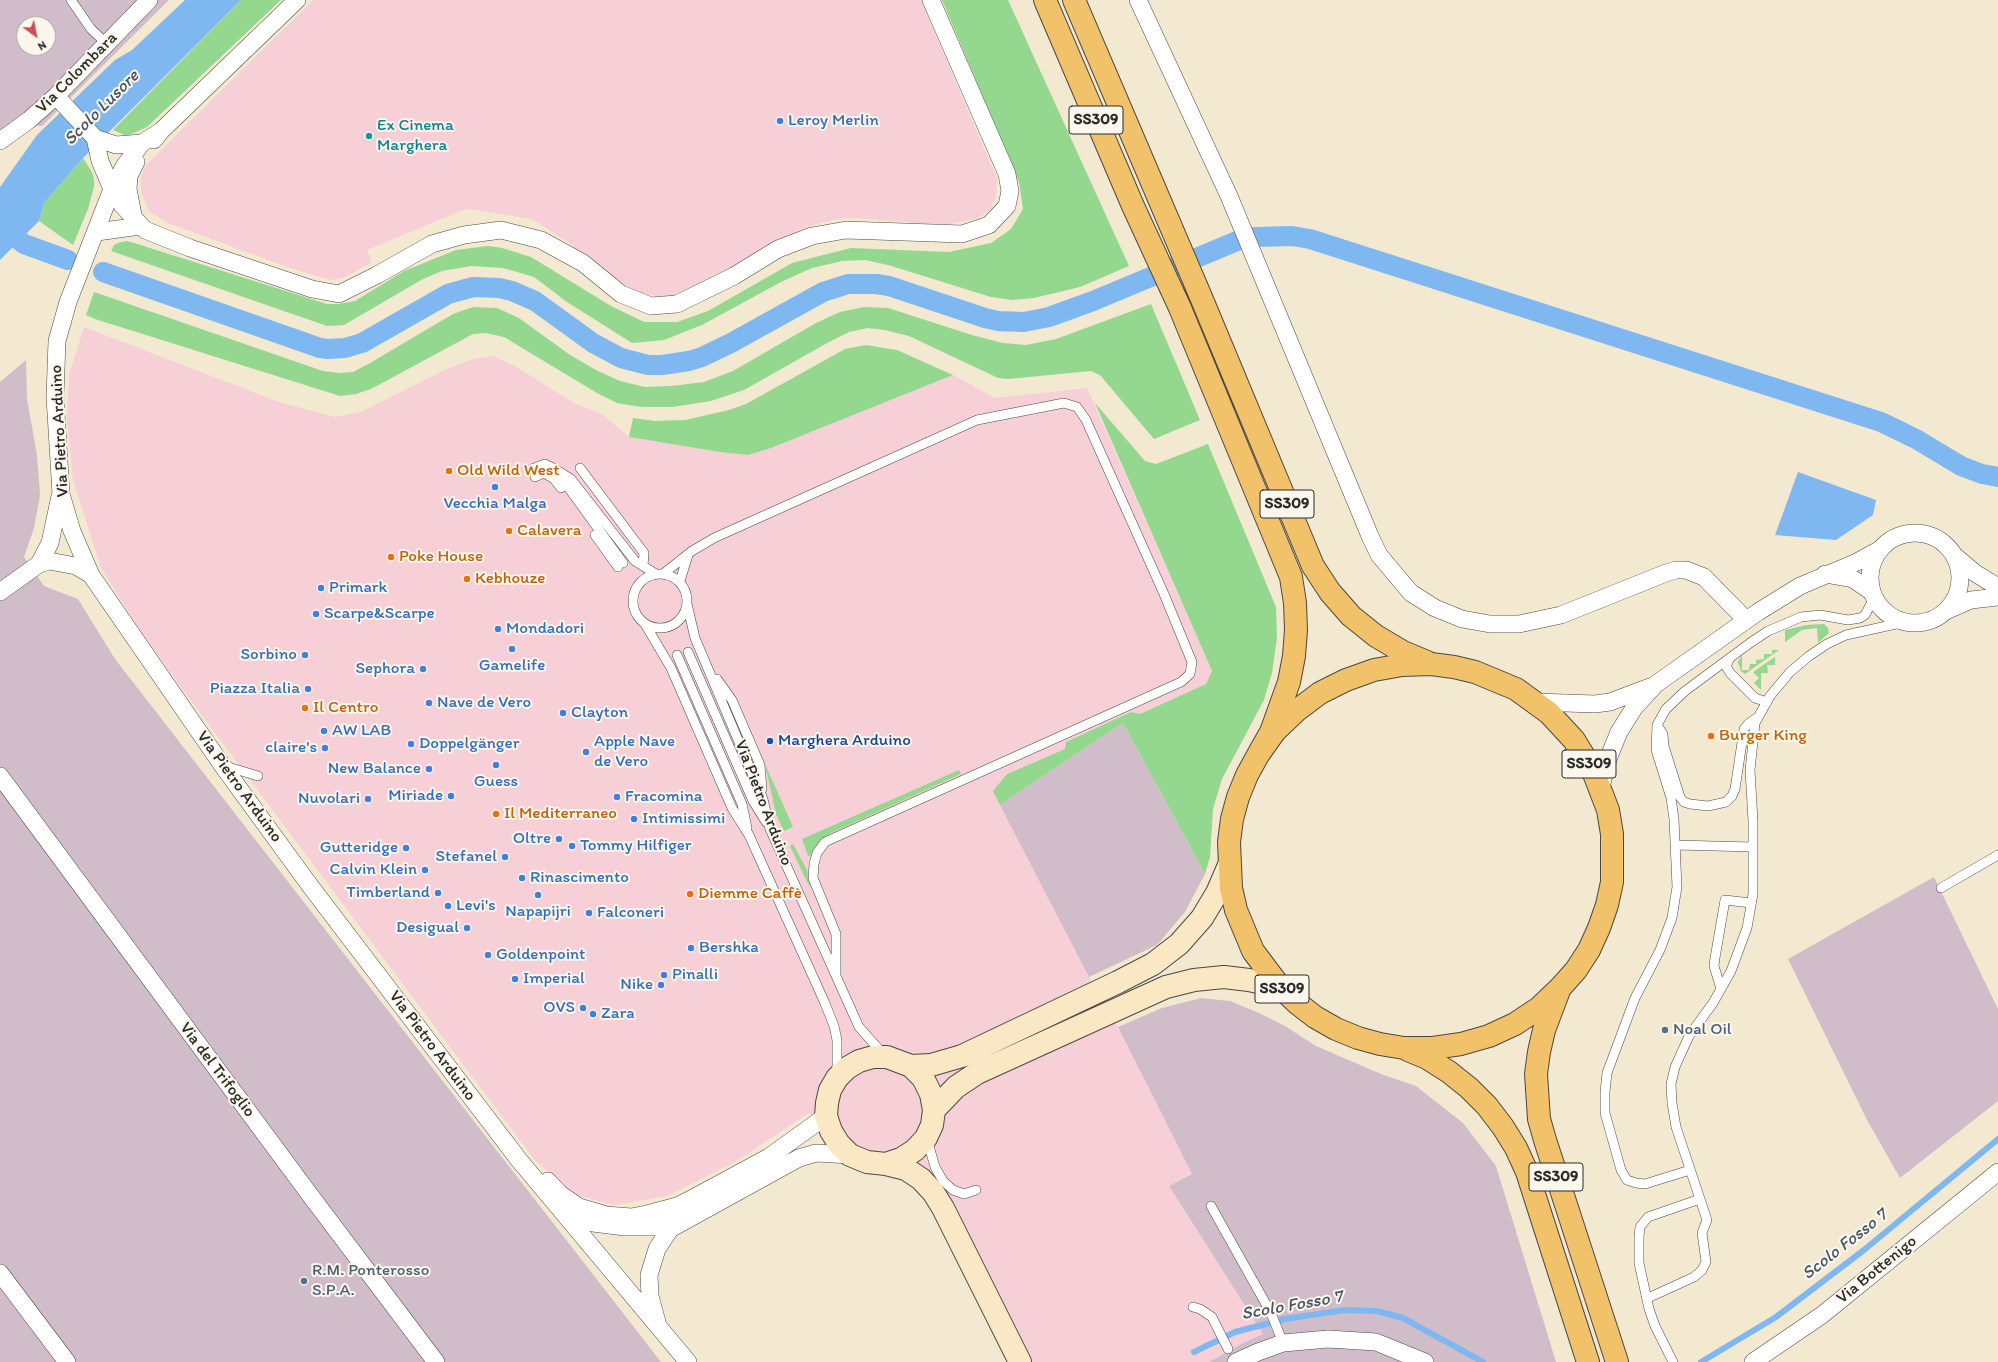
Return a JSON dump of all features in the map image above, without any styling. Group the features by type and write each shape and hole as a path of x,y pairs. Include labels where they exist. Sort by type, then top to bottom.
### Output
{"main road":[{"name":"SS309","path":"1045,0 1133,206 1150,240 1180,308 1291,577 1295,603 1296,630 1293,662 1281,707 1271,732 1258,755 1247,775 1232,819 1229,866 1234,902 1243,931 1253,951 1280,987 1315,1017 1336,1029 1365,1040 1404,1048 1433,1048 1461,1044 1489,1036 1515,1024 1539,1008 1560,988 1576,970 1589,950 1599,928 1609,897 1613,858 1612,834 1608,810 1600,787 1587,760 1574,740 1562,726 1535,702 1516,690 1482,675 1454,667 1432,664 1402,665 1374,670 1346,680 1320,693 1296,711 1275,731 1258,755"},
{"name":"SS309","path":"1074,0 1172,227 1313,566 1330,592 1351,616 1376,636 1403,652 1432,664"},
{"name":"SS309","path":"1560,988 1544,1030 1539,1052 1536,1074 1539,1118 1544,1140 1617,1362"},
{"name":"SS309","path":"1404,1048 1427,1058 1449,1072 1469,1088 1487,1106 1503,1126 1516,1148 1527,1172 1588,1362"}],"street":[{"name":"Via Colombara","path":"0,142 29,120 56,96 149,0"},
{"path":"137,221 128,189 129,176 136,163 161,131 297,0"},
{"path":"95,138 100,161 112,189 122,205 145,230 190,248 312,289 339,294 377,275 432,244 464,234 501,230 541,240 583,263 621,294 651,306 677,304 734,276 778,249 812,236 846,230 962,234 989,225 1007,206 1010,191 1007,174 931,0"},
{"path":"1138,0 1231,202 1370,536 1379,555 1411,593 1435,608 1462,619 1490,624 1519,624 1561,615 1666,572 1686,570 1704,577 1746,620"},
{"path":"56,96 95,138 116,146 142,143 161,131"},
{"name":"Via Pietro Arduino","path":"142,143 125,165 112,189 68,302 56,351 56,423 61,494 72,531 91,575 222,765 316,893 519,1160 688,1362"},
{"path":"95,235 137,221"},
{"path":"0,592 38,564 50,543 61,494"},
{"path":"1998,587 1975,573 1956,557 1944,542 1930,535 1915,532 1899,535 1886,543 1876,555 1870,570 1870,585 1873,595 1883,610 1894,619 1905,622 1923,623 1937,618 1948,610 1971,600 1998,597"},
{"path":"1600,787 1608,759 1619,732 1634,708 1656,684 1746,620 1800,586 1825,574 1857,562 1879,550"},
{"path":"1948,610 1957,598 1961,584 1960,568 1956,557"},
{"path":"38,564 59,562 76,566 91,575"},
{"path":"1825,574 1853,580 1873,595"},
{"path":"1535,702 1595,704 1610,702 1656,684"},
{"name":"Via del Trifoglio","path":"0,776 284,1161 436,1362"},
{"path":"1020,1362 943,1208 933,1192 921,1179 906,1169 886,1164 867,1162 850,1155 838,1144 831,1131 826,1116 830,1090 837,1078 847,1068 859,1061 873,1057 887,1057 911,1066 931,1065 962,1056 1153,964 1179,944 1202,918 1217,893 1229,866"},
{"path":"934,1110 956,1087 977,1073 1166,987 1194,980 1224,977 1250,980 1280,987"},
{"path":"886,1164 901,1159 915,1150 926,1138 932,1125 934,1110 931,1094 923,1078 911,1066"},
{"path":"519,1160 541,1172 560,1194 579,1207 606,1215 631,1217 677,1206 695,1197 769,1157 826,1116"},
{"name":"Via Pietro Arduino","path":"658,1326 650,1296 649,1275 662,1238 670,1229 680,1222 799,1158 816,1153 850,1155"},
{"name":"Via Bottenigo","path":"1753,1362 1822,1315 1998,1172"},
{"name":"Via Pietro Arduino","path":"565,1215 593,1223 625,1227 655,1227 680,1222"},
{"path":"0,1273 67,1362"},
{"path":"1232,1356 1258,1352 1281,1337 1376,1342 1426,1362"}],"lane":[{"path":"71,0 91,29 107,44"},
{"path":"555,469 620,565 554,479 544,473 533,473 545,464 555,469 571,479 635,561 660,574 674,576 680,581 686,592 687,604 679,620 663,628 645,624 638,617 634,609 633,599 635,590 640,582 660,574 714,538 977,420 1064,403 1077,407 1086,420 1192,662 1190,674 1181,682 825,842 817,853 814,864 814,878 836,934 836,974"},
{"path":"580,468 644,554 643,566"},
{"path":"680,581 688,555"},
{"path":"1690,1170 1645,1184 1627,1180 1621,1170 1605,1113 1607,1073 1635,998 1660,950 1672,918 1677,887 1676,845 1671,798 1656,750 1657,725 1666,709 1676,700 1730,658 1768,632 1801,617 1820,615 1848,620 1860,618 1865,615 1873,595"},
{"name":"Via Pietro Arduino","path":"687,604 692,629 763,799 770,829 859,1027 887,1057"},
{"path":"1648,1298 1694,1277 1704,1267 1706,1262 1703,1230 1707,1221 1676,1127 1672,1103 1671,1084 1675,1067 1689,1036 1721,989 1731,971 1747,928 1752,903 1754,847 1750,770 1755,723 1767,702 1790,672 1827,644 1846,635 1905,622"},
{"name":"Via Pietro Arduino","path":"645,624 671,668 732,808 749,835 834,1026 838,1054 837,1078"},
{"path":"688,652 753,801 770,829"},
{"path":"678,656 742,804 749,835"},
{"path":"1730,658 1726,666 1730,673 1755,698 1767,702"},
{"path":"1657,725 1663,734 1664,746 1680,796 1684,802 1708,806 1726,802 1732,796 1735,789 1744,729 1758,717"},
{"path":"222,765 258,776"},
{"path":"1676,845 1754,847"},
{"path":"1941,888 1998,856"},
{"path":"1721,989 1714,966 1725,900 1752,903"},
{"path":"926,1138 935,1167 943,1181 953,1190 964,1194 976,1190"},
{"path":"1673,1362 1655,1326 1641,1278 1638,1255 1638,1236 1643,1221 1648,1217 1700,1199"},
{"path":"1211,1206 1270,1313 1281,1337"},
{"path":"1193,1307 1212,1316 1232,1356"}],"shaded area":[{"path":"0,0 169,0 42,126 9,124 0,131"},
{"path":"313,0 921,0 997,179 996,197 991,208 981,216 975,219 950,224 929,224 855,218 838,219 817,224 802,229 767,247 713,279 665,298 637,292 571,250 574,246 532,219 469,209 463,210 367,250 371,260 369,264 343,278 330,280 287,267 168,223 149,211 141,192 141,177 145,166"},
{"path":"84,327 279,402 335,417 361,412 449,368 473,359 493,356 513,365 574,403 602,414 629,437 720,452 748,455 771,448 953,375 995,398 1087,388 1212,671 1206,684 1140,714 1131,712 1065,749 1007,774 1089,977 1118,1027 1192,1174 1169,1186 1263,1334 1241,1344 1209,1362 1029,1362 928,1173 831,1143 809,1113 735,1162 667,1196 614,1205 573,1194 534,1159 182,689 136,624 101,568 73,480 67,419 69,375"},
{"path":"26,360 27,399 37,455 40,495 34,528 24,557 44,586 78,599 115,659 661,1362 0,1362 0,382"},
{"path":"1123,723 1205,874 1185,912 1157,945 1089,977 1000,805"},
{"path":"1934,877 1998,1009 1998,1101 1900,1178 1867,1120 1788,959"},
{"path":"1201,998 1230,1001 1285,1026 1316,1046 1381,1074 1416,1086 1463,1123 1496,1166 1556,1362 1209,1362 1241,1344 1263,1334 1169,1186 1192,1174 1118,1027 1162,1008"}],"green space":[{"path":"241,0 281,0 147,127 127,136 113,130"},
{"path":"942,0 1008,0 1129,266 1080,287 1034,298 1012,300 991,297 888,265 865,260 842,261 812,268 781,282 702,325 664,340 632,343 567,302 534,277 503,268 471,266 442,271 423,279 344,325 327,326 111,251 114,245 118,243 126,241 131,242 327,304 338,304 355,301 404,271 456,250 488,246 502,248 531,257 611,306 644,322 677,322 708,311 792,263 851,248 949,252 991,243 1011,229 1023,209 1019,182"},
{"path":"83,158 92,172 94,187 88,209 73,245 39,221 44,203"},
{"path":"94,292 323,371 339,373 353,372 453,314 473,307 497,308 519,318 570,355 596,370 620,381 645,387 704,382 733,371 816,323 840,312 864,307 888,308 972,335 1003,343 1026,345 1056,339 1151,304 1200,420 1154,439 1100,375 1091,371 1008,379 998,378 909,336 885,330 868,328 849,332 829,342 744,390 711,401 672,407 641,407 617,403 597,393 504,337 486,333 473,334 371,389 356,394 340,396 95,319 86,315"},
{"path":"866,345 897,350 953,375 771,448 748,455 720,452 629,437 633,418 655,421 685,420 729,410 746,404 845,349"},
{"path":"1095,403 1145,461 1156,464 1208,444 1276,607 1277,638 1272,673 1264,700 1222,779 1213,809 1210,857 1205,874 1123,723 1000,805 993,791 1007,774 1065,749 1066,742 1131,712 1140,714 1206,684 1212,671"},
{"path":"1824,624 1828,628 1829,633 1818,643 1817,628 1802,630 1785,642 1785,630 1807,625"},
{"path":"1772,650 1779,650 1745,674 1741,671 1738,662 1742,655 1742,670 1749,670 1750,664 1756,664 1756,660 1764,659 1764,654 1772,654"},
{"path":"1775,657 1775,665 1767,665 1768,673 1761,673 1761,690 1754,683 1759,678 1753,672"},
{"path":"765,764 793,827 784,831 776,814"},
{"path":"959,770 961,774 831,833 819,842 810,856 808,856 802,839"},
{"path":"793,844 807,870 810,888 790,846"}],"water":[{"name":"Scolo Lusore","path":"185,0 241,0 83,158 44,203 39,221 0,260 0,187 37,135 115,60 132,50"},
{"path":"1798,472 1876,500 1873,515 1836,540 1775,535"}],"waterway":[{"path":"0,226 24,244 68,260"},
{"path":"103,272 320,348 328,349 345,348 362,343 448,294 473,287 499,288 512,291 535,301 593,343 621,358 648,365 662,365 689,361 702,357 731,343 823,292 848,284 876,284 889,286 985,318 998,321 1024,322 1049,317 1093,301 1237,241 1255,237 1292,236 1310,239 1881,422 1916,439 1961,466 1982,474 1998,477"},
{"name":"Scolo Fosso 7","path":"1701,1362 1776,1317 1864,1250 1998,1139"},
{"name":"Scolo Fosso 7","path":"1194,1352 1235,1332 1285,1319 1345,1310 1377,1311 1403,1318 1483,1362"}],"place":[{"name":"Leroy Merlin","path":"780,121"},
{"name":"Ex Cinema Marghera","path":"369,136"},
{"name":"Old Wild West","path":"449,471"},
{"name":"Vecchia Malga","path":"495,487"},
{"name":"Calavera","path":"509,531"},
{"name":"Poke House","path":"391,557"},
{"name":"Kebhouze","path":"467,579"},
{"name":"Primark","path":"321,588"},
{"name":"Scarpe&Scarpe","path":"316,614"},
{"name":"Mondadori","path":"498,629"},
{"name":"Gamelife","path":"512,649"},
{"name":"Sorbino","path":"305,655"},
{"name":"Sephora","path":"423,669"},
{"name":"Piazza Italia","path":"308,689"},
{"name":"Nave de Vero","path":"429,703"},
{"name":"Il Centro","path":"305,708"},
{"name":"Clayton","path":"563,713"},
{"name":"AW LAB","path":"324,731"},
{"name":"Burger King","path":"1711,736"},
{"name":"Marghera Arduino","path":"770,741"},
{"name":"Doppelgänger","path":"411,744"},
{"name":"claire's","path":"325,748"},
{"name":"Apple Nave de Vero","path":"586,752"},
{"name":"Guess","path":"496,765"},
{"name":"New Balance","path":"429,769"},
{"name":"Miriade","path":"451,796"},
{"name":"Fracomina","path":"617,797"},
{"name":"Nuvolari","path":"368,799"},
{"name":"Il Mediterraneo","path":"496,814"},
{"name":"Intimissimi","path":"634,819"},
{"name":"Oltre","path":"559,839"},
{"name":"Tommy Hilfiger","path":"572,846"},
{"name":"Gutteridge","path":"406,848"},
{"name":"Stefanel","path":"505,857"},
{"name":"Calvin Klein","path":"425,870"},
{"name":"Rinascimento","path":"522,878"},
{"name":"Timberland","path":"438,893"},
{"name":"Diemme Caffè","path":"690,894"},
{"name":"Napapijri","path":"538,895"},
{"name":"Levi's","path":"448,906"},
{"name":"Falconeri","path":"589,913"},
{"name":"Desigual","path":"467,928"},
{"name":"Bershka","path":"691,948"},
{"name":"Goldenpoint","path":"488,955"},
{"name":"Pinalli","path":"664,975"},
{"name":"Imperial","path":"515,979"},
{"name":"Nike","path":"661,985"},
{"name":"OVS","path":"583,1008"},
{"name":"Zara","path":"593,1014"},
{"name":"Noal Oil","path":"1665,1030"},
{"name":"R.M. Ponterosso S.P.A.","path":"304,1281"}]}
